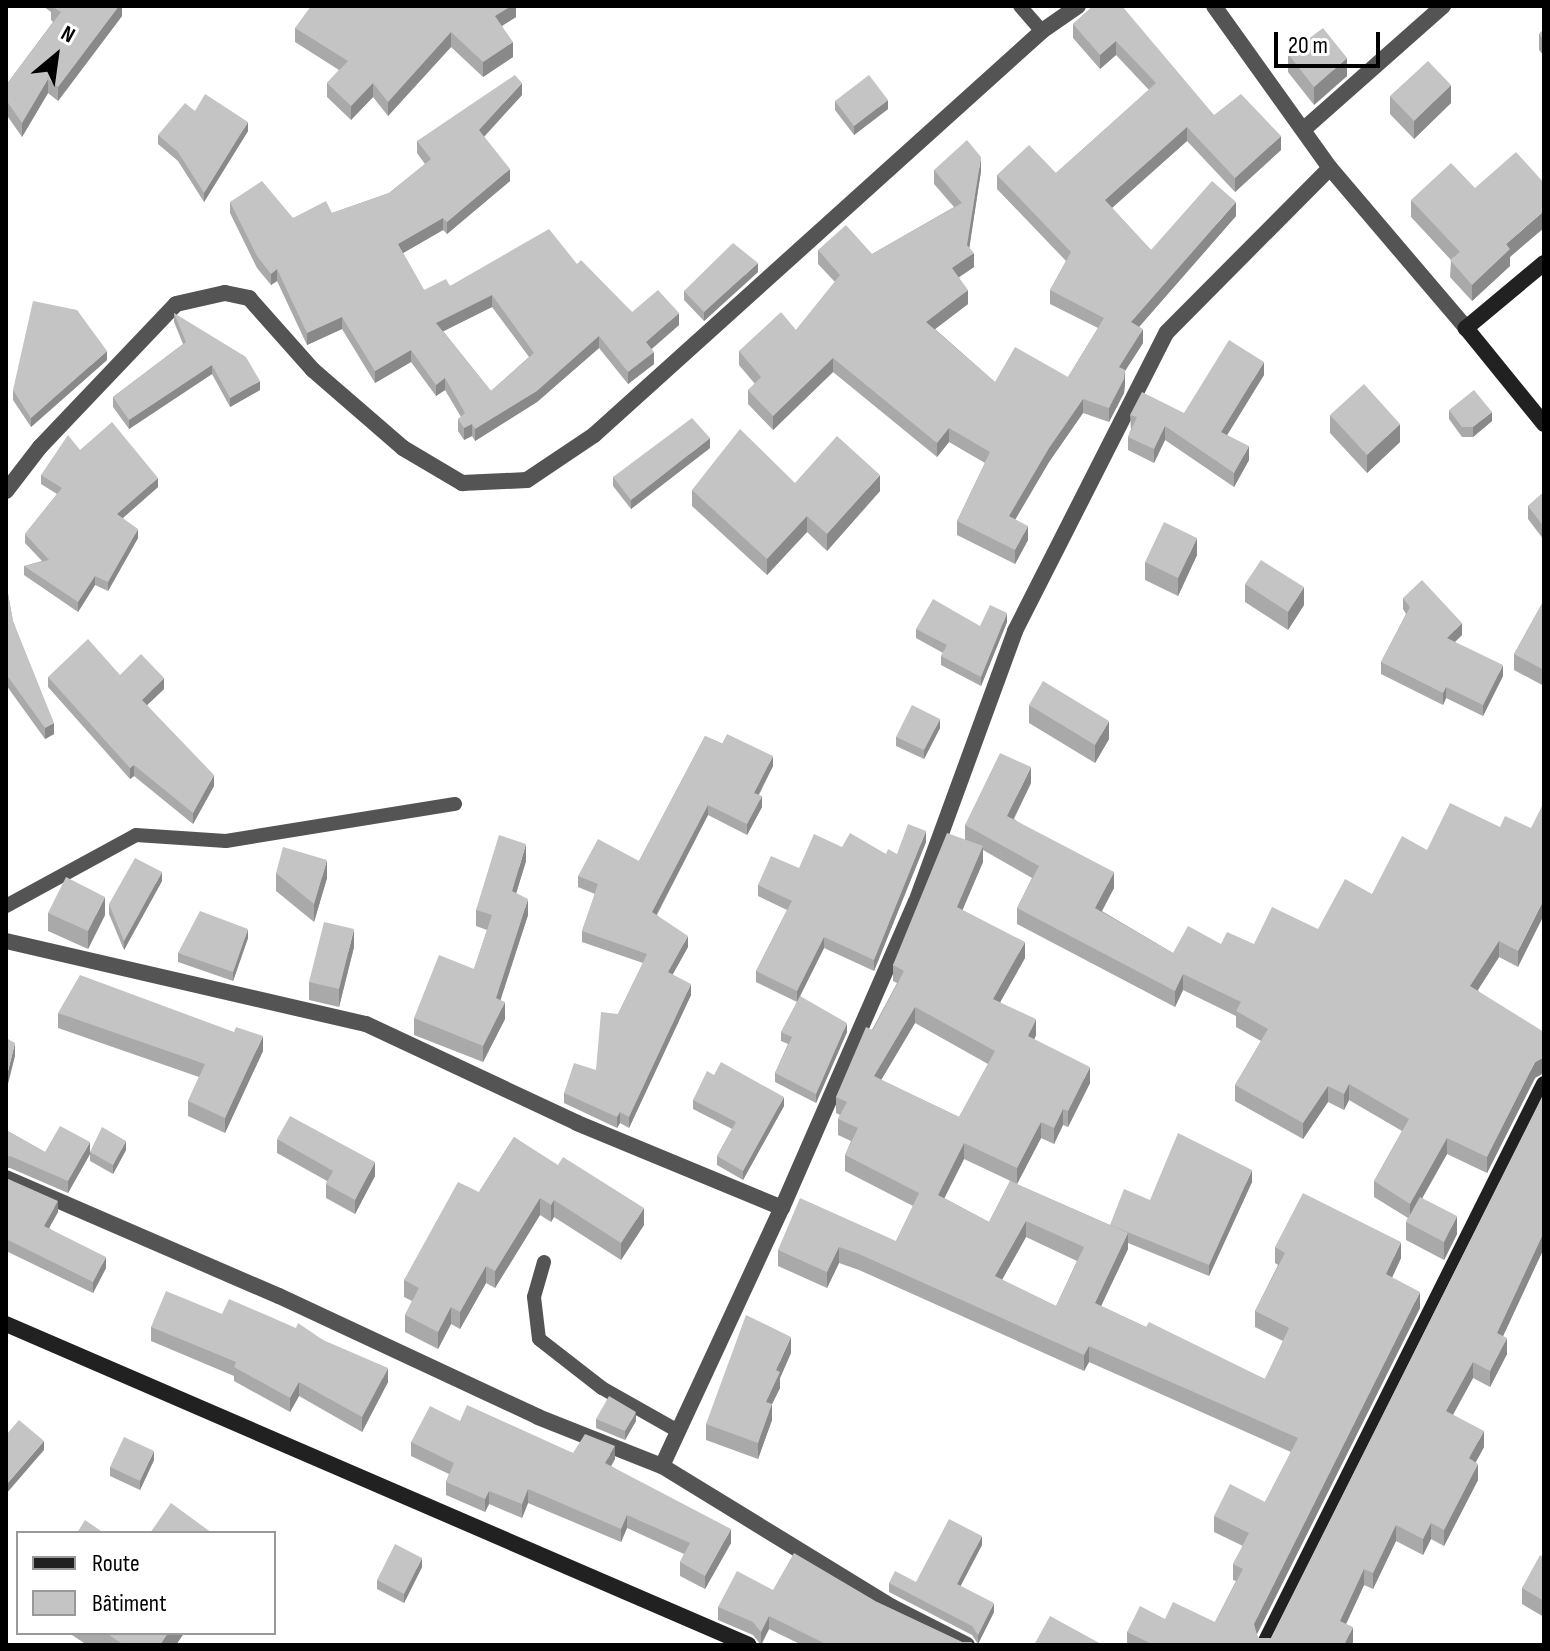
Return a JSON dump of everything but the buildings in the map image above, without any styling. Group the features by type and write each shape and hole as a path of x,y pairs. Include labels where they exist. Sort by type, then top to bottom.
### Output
{"street":[{"path":"6,491 40,447 176,304 225,293 249,298 313,370 403,448 462,483 527,480 594,435 1042,31 1078,6"},
{"path":"1214,6 1330,168 1544,424"},
{"path":"1304,129 1443,6"},
{"path":"662,1466 782,1208 916,902 1015,631 1167,332 1330,168"},
{"path":"1466,328 1544,263"},
{"path":"6,941 366,1024 577,1123 782,1208"},
{"path":"1264,1645 1544,1084"},
{"path":"6,1178 265,1290 538,1417 662,1466 892,1607 967,1645"},
{"path":"6,1324 749,1645"}],"lane":[{"path":"1020,6 1042,31"},
{"path":"6,906 136,835 226,841 455,804"},
{"path":"544,1262 534,1297 539,1339 602,1388 678,1431"}]}
